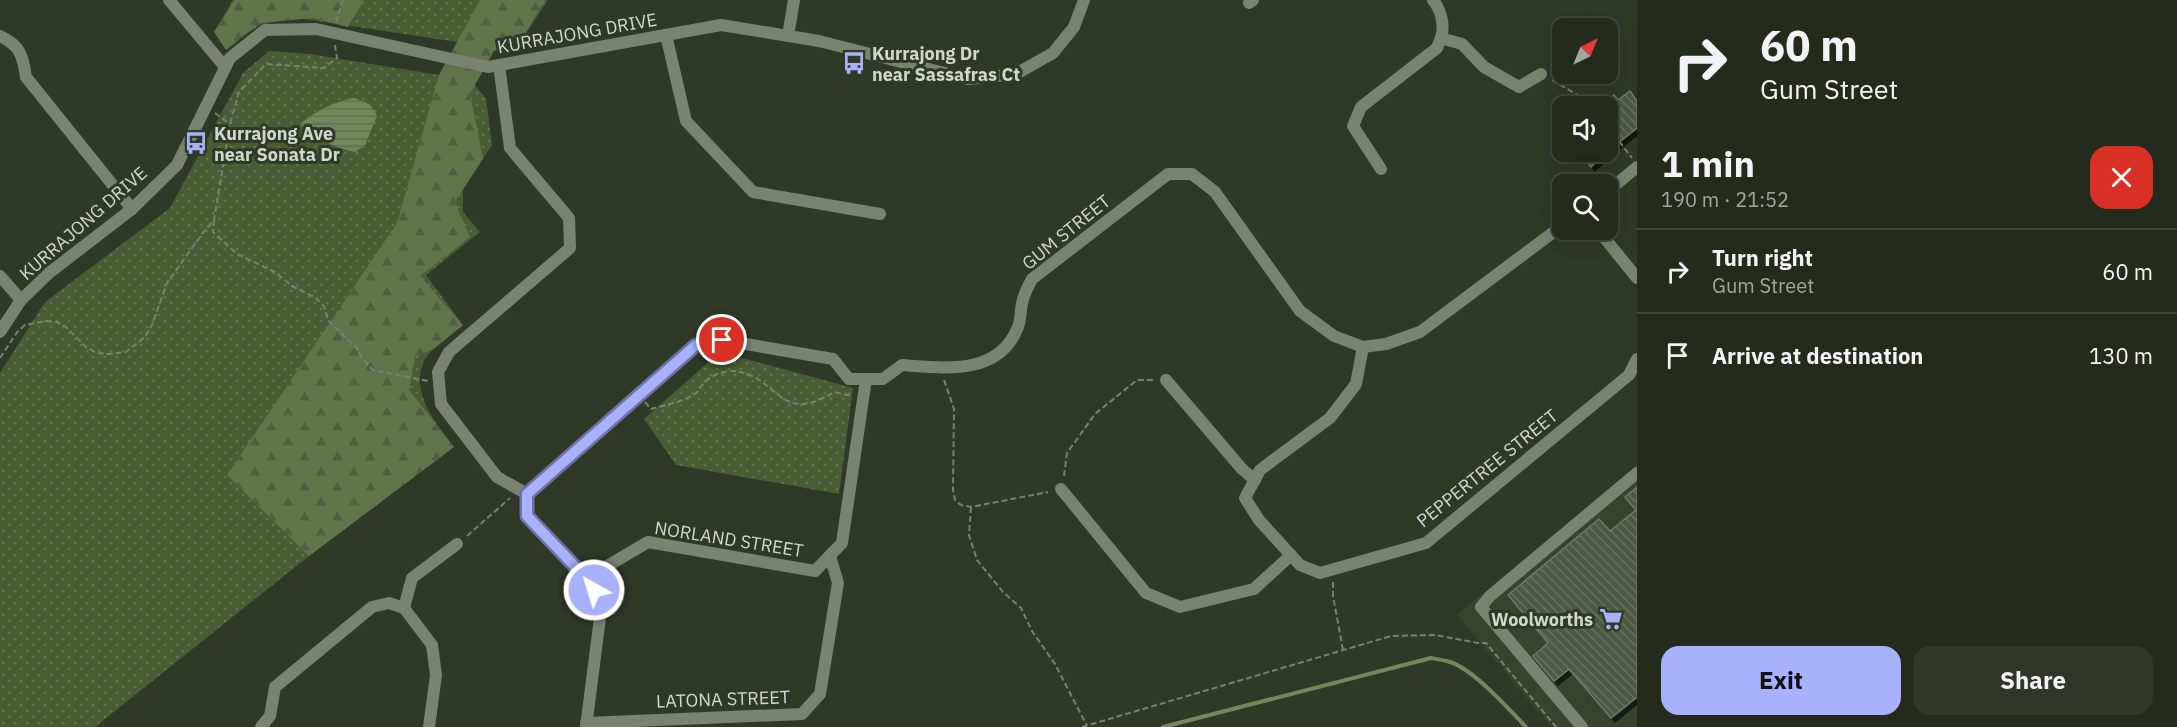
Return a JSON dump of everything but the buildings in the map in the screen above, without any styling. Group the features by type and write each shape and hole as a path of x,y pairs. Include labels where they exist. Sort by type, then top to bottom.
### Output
{"street":[{"path":"170,0 225,67"},
{"path":"788,36 794,0"},
{"name":"KURRAJONG DRIVE","path":"0,332 21,300 49,273 132,209 177,165 230,58 265,30 316,29 488,67 721,25 819,41 968,79 1016,74 1053,53 1074,27 1084,0"},
{"path":"1381,169 1353,126 1361,107 1439,43 1443,30 1438,7 1433,0"},
{"path":"666,35 686,120 753,192 880,214"},
{"path":"0,36 8,39 23,57 26,77 132,209"},
{"path":"1439,43 1461,44 1484,67 1519,87 1541,74"},
{"path":"499,65 510,148 569,218 570,248 449,352 438,372 441,404 497,477 522,491 527,516 586,578 602,602 586,725"},
{"path":"1618,182 1637,165"},
{"name":"GUM STREET","path":"866,379 883,379 902,365 947,368 987,362 1007,347 1019,326 1022,301 1032,279 1168,174 1192,174 1215,192 1300,311 1334,336 1363,347"},
{"path":"1166,380 1242,470 1255,480 1260,470 1330,418 1356,384 1363,347 1386,344 1420,332 1552,233"},
{"path":"1606,240 1637,278"},
{"path":"0,276 21,300"},
{"path":"522,491 696,345 722,340 833,359 849,379 866,379"},
{"name":"PEPPERTREE STREET","path":"1255,480 1245,498 1259,520 1300,565 1320,573 1426,543 1629,375 1637,358"},
{"name":"NORLAND STREET","path":"586,578 648,543 816,571 842,543 866,379"},
{"path":"1582,727 1481,607 1490,596 1637,473"},
{"path":"1061,489 1146,593 1180,607 1254,589 1291,555"},
{"path":"404,608 412,578 457,544"},
{"name":"LATONA STREET","path":"586,725 802,714 820,694 838,583 830,556"},
{"path":"261,727 270,716 274,687 372,607 388,603 404,608 432,645 436,675 429,727"}],"path":[{"path":"343,0 332,33 337,58 324,68 266,64 239,92 230,124 213,232 237,254 274,272 316,298 324,306 328,320 357,348 362,358 373,370 439,384"},
{"path":"1541,74 1578,96"},
{"path":"206,106 230,124"},
{"path":"1618,140 1637,165"},
{"path":"0,358 18,331 25,325 45,321 57,322 66,327 87,348 97,353 126,352 145,337 152,325 167,283 214,220"},
{"path":"947,368 944,382 954,410 954,500 970,507 1061,489 1067,453 1095,414 1137,380 1166,380"},
{"path":"638,394 651,409 695,394 705,381 718,373 734,371 751,376 780,396 800,406 819,401 834,392 863,399"},
{"path":"457,544 522,491"},
{"path":"970,507 969,535 977,560 1021,608 1032,631 1056,664 1087,726"},
{"path":"1334,569 1333,596 1342,650"},
{"path":"1082,727 1391,636 1435,635 1486,643 1556,727"}],"shaded area":[{"path":"233,0 548,0 519,44 484,46 291,17 260,25 227,46 214,32"},
{"path":"269,51 310,54 470,80 486,98 492,145 463,190 463,212 480,232 426,275 463,325 430,353 423,363 420,375 423,398 440,429 454,447 309,556 95,727 0,727 0,373 45,302 170,208 243,73"},
{"path":"354,98 368,104 377,116 365,145 355,152 325,142 300,124 325,108"},
{"path":"720,352 853,388 839,494 676,465 644,419"},
{"path":"1637,465 1637,727 1551,727 1457,615"}],"green space":[{"path":"235,0 364,0 348,27 313,18 260,23 226,50 214,32"},
{"path":"480,0 545,0 519,44 494,51 470,94 483,158 456,200 470,237 420,276 463,325 435,348 415,357 409,390 454,447 309,556 227,475 397,223 439,75"}],"waterway":[{"path":"1163,727 1431,658 1450,662 1469,673 1490,690 1526,727"}],"place":[{"name":"Kurrajong Dr near Sassafras Ct","path":"854,63"},
{"name":"Kurrajong Ave near Sonata Dr","path":"196,143"},
{"name":"Woolworths","path":"1611,619"}],"route":[{"path":"594,590 586,578 527,516 527,494 696,345 722,340"}]}
